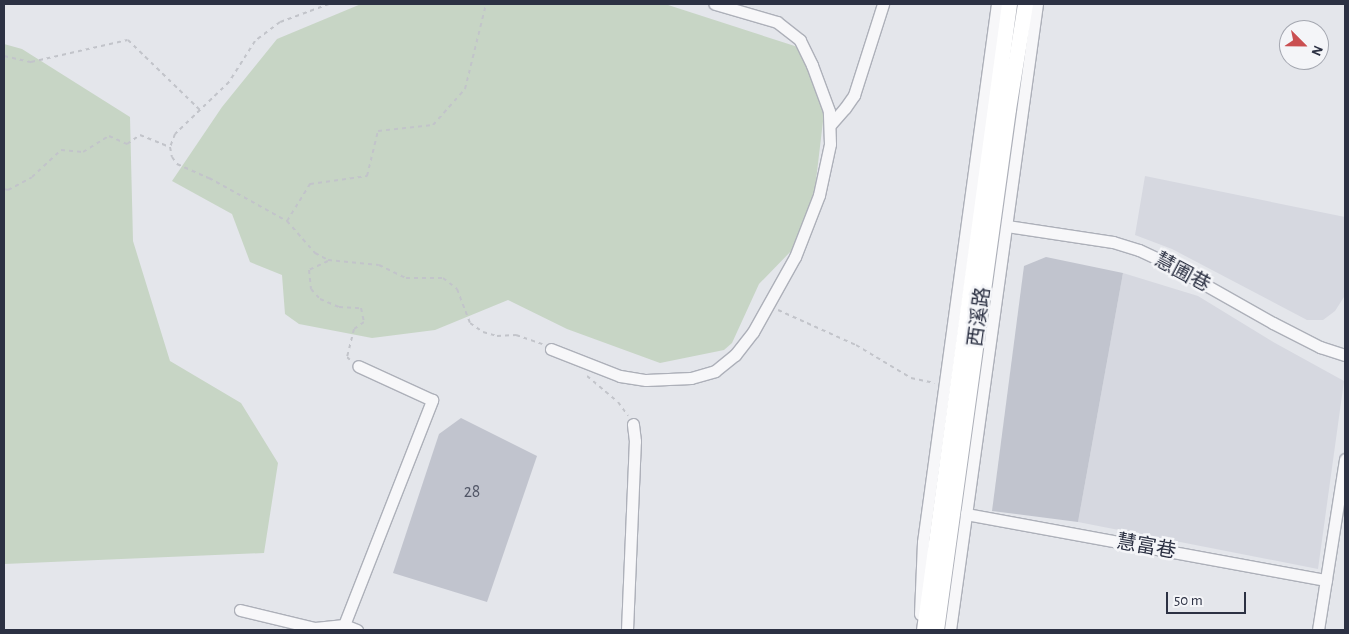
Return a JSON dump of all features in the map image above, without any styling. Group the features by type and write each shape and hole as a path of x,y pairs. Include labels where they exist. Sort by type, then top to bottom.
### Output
{"main road":[{"name":"西溪路","path":"936,630 1008,109 1025,4"},
{"name":"西溪路","path":"924,630 997,5"}],"street":[{"path":"551,349 620,376 646,380 691,378 715,372 735,355 753,332 795,257 811,218 824,174 830,144 829,111 812,65 800,40 777,22 715,4"},
{"path":"830,124 854,95 883,4"},
{"name":"西溪路","path":"950,630 1037,4"},
{"name":"西溪路","path":"919,630 923,542 997,5"},
{"name":"慧圃巷","path":"1007,226 1113,242 1139,250 1165,262 1320,347 1345,355"},
{"path":"344,625 432,400 358,366"},
{"path":"627,630 635,441 633,424"},
{"path":"1318,630 1345,459"},
{"name":"慧富巷","path":"966,514 1326,580"},
{"path":"240,610 315,629 344,625 357,630"}],"path":[{"path":"329,4 280,22 255,41 230,82 175,134 170,147 172,157 177,164 209,178 287,221 315,253 328,260 378,265 406,278 443,278 457,289 470,323 483,332 497,336 516,335 532,339 551,349"},
{"path":"287,221 310,184 367,176 378,131 433,125 465,89 486,4"},
{"path":"4,56 31,62 128,40 200,110"},
{"path":"4,189 8,190 32,177 61,150 82,152 109,136 127,144 140,135 170,147"},
{"path":"328,260 309,270 312,289 320,299 339,307 361,308 364,322 354,330 347,357 358,366"},
{"path":"769,306 856,346 911,378 944,386"},
{"path":"581,371 618,402 633,424"}],"shaded area":[{"path":"1145,176 1345,217 1345,290 1344,297 1335,311 1323,320 1307,320 1172,249 1135,235"},
{"path":"1123,273 1198,296 1275,343 1344,381 1318,569 1078,522"}],"green space":[{"path":"361,4 665,4 801,48 824,113 814,197 795,247 759,284 732,343 724,350 660,363 567,329 508,300 435,330 372,338 299,324 285,314 282,275 250,262 232,214 172,181 222,107 277,39"},
{"path":"4,44 22,49 130,117 133,241 170,361 241,403 278,463 264,553 4,564"}],"building":[{"path":"1046,257 1123,273 1078,522 992,511 1024,266"},
{"path":"461,418 537,456 487,602 393,573 439,434"}]}
